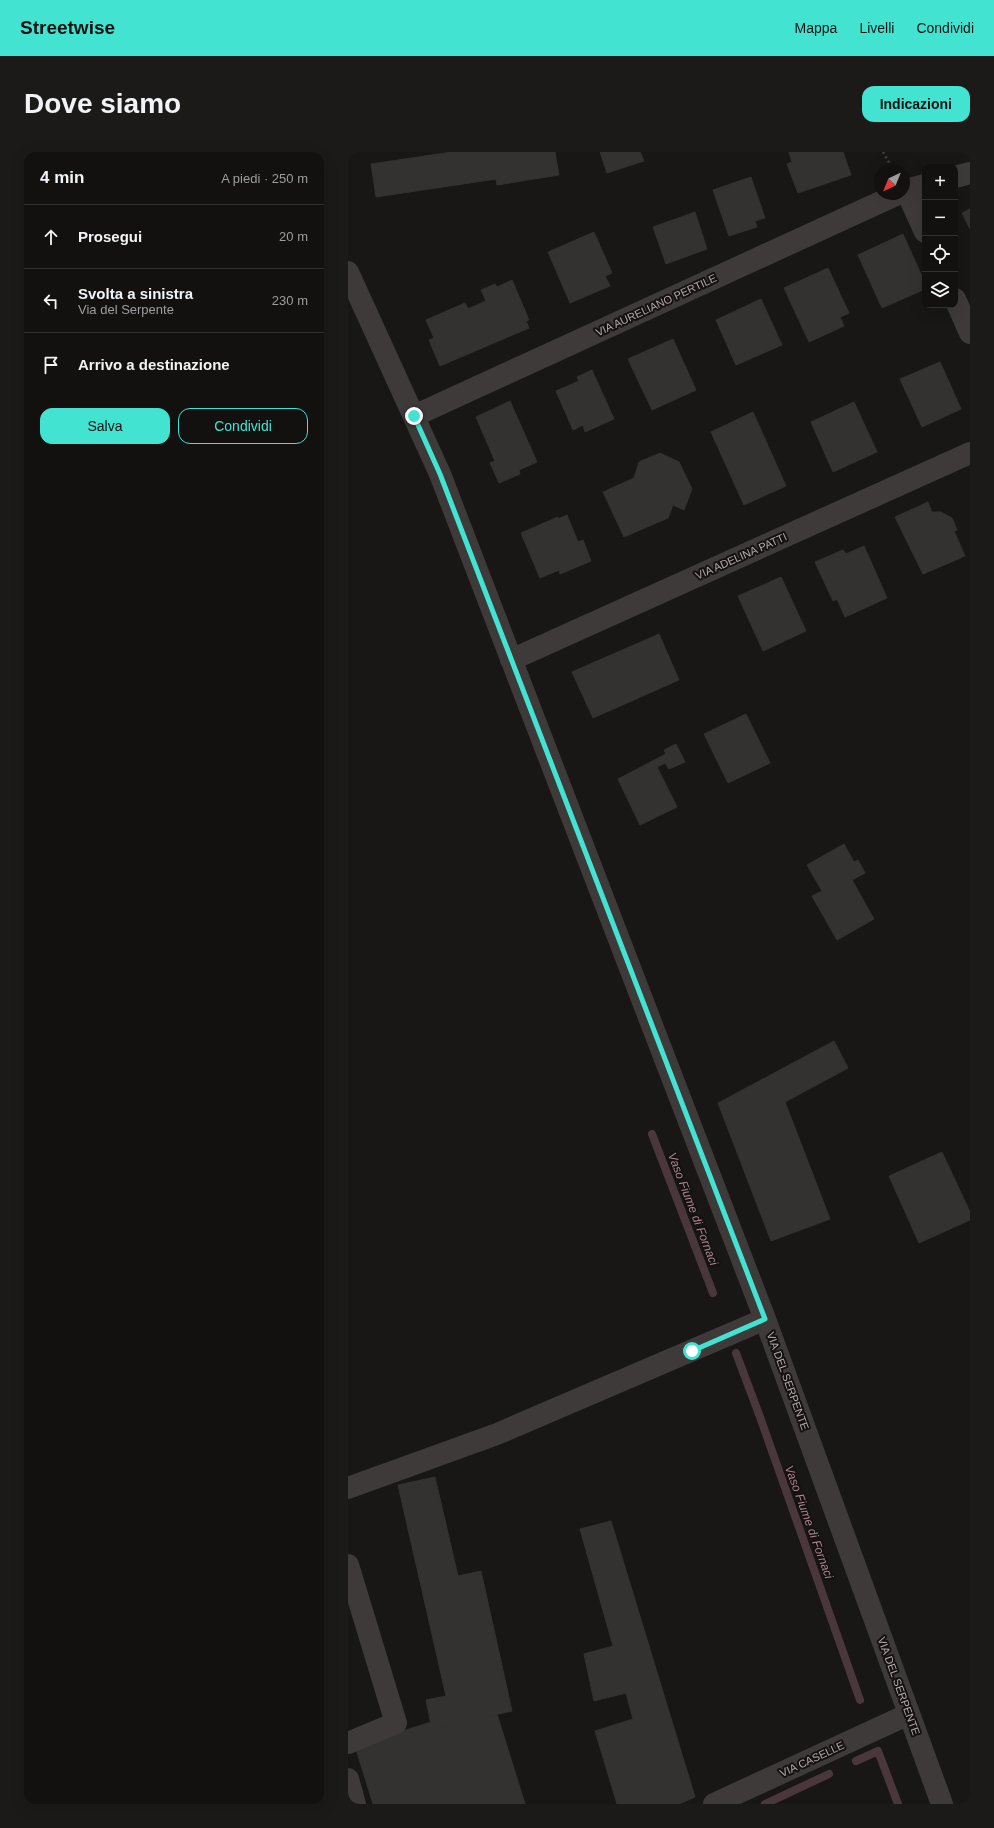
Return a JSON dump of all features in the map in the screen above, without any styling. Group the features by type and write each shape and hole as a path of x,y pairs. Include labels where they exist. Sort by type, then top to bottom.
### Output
{"street":[{"path":"958,176 970,173"},
{"path":"910,195 922,225"},
{"name":"VIA AURELIANO PERTILE","path":"414,416 886,200"},
{"name":"VIA DEL SERPENTE","path":"348,272 440,474 765,1319 942,1804"},
{"path":"958,306 970,333"},
{"name":"VIA ADELINA PATTI","path":"511,660 970,453"},
{"path":"348,1488 497,1434 765,1319"},
{"path":"348,1566 396,1723 348,1743"},
{"name":"VIA CASELLE","path":"714,1804 909,1714"},
{"path":"348,1779 355,1804"}],"path":[{"path":"883,152 890,164"}],"building":[{"path":"452,152 555,152 559,175 497,185 496,179 376,197 371,164"},
{"path":"600,152 640,152 644,161 607,173"},
{"path":"789,152 843,152 851,175 798,193 787,164 792,162"},
{"path":"751,177 765,218 755,221 757,227 729,236 713,190"},
{"path":"970,209 970,229 962,213"},
{"path":"695,212 707,249 666,264 653,227"},
{"path":"594,232 612,273 605,276 610,286 570,303 548,252"},
{"path":"903,234 922,276 922,290 882,308 858,255"},
{"path":"828,268 849,313 840,317 844,326 809,342 784,288"},
{"path":"512,280 529,320 526,321 529,328 440,366 429,340 434,338 426,320 465,303 468,309 486,301 481,290 495,284 497,287"},
{"path":"761,299 782,345 736,365 716,320"},
{"path":"673,339 696,390 652,410 628,359"},
{"path":"940,362 961,409 922,427 900,379"},
{"path":"592,370 614,419 585,432 583,425 573,430 556,391 579,381 577,377"},
{"path":"510,401 537,462 519,470 520,474 499,483 490,463 495,461 476,417"},
{"path":"854,402 877,452 833,472 811,422"},
{"path":"753,412 786,486 744,505 711,432"},
{"path":"660,453 679,462 692,489 684,510 673,505 668,518 624,537 603,492 634,478 639,462"},
{"path":"928,502 932,512 941,512 952,518 957,530 954,531 965,556 923,574 895,517"},
{"path":"567,515 578,542 583,540 591,561 560,574 559,570 540,578 521,533 558,517 558,519"},
{"path":"864,546 887,598 845,617 837,599 833,601 815,562 843,550 846,554"},
{"path":"781,577 806,631 763,651 738,596"},
{"path":"659,634 679,680 593,718 572,672"},
{"path":"746,714 770,763 728,783 704,734"},
{"path":"676,744 685,762 669,769 665,763 657,767 677,807 640,825 618,779 666,754 664,750"},
{"path":"844,844 854,862 858,860 865,873 852,880 874,919 837,940 812,896 822,891 807,865"},
{"path":"834,1041 848,1068 785,1102 830,1219 771,1241 718,1103"},
{"path":"942,1152 970,1212 970,1220 919,1243 889,1176"},
{"path":"435,1477 458,1576 481,1571 512,1711 432,1729 426,1700 446,1696 398,1485"},
{"path":"611,1521 695,1797 679,1804 617,1804 595,1731 633,1719 626,1693 594,1701 584,1654 613,1646 580,1529"},
{"path":"497,1714 525,1804 373,1804 355,1746 431,1722 432,1729"}],"waterway":[{"name":"Vaso Fiume di Fornaci","path":"652,1134 713,1293"},
{"name":"Vaso Fiume di Fornaci","path":"736,1353 860,1700"},
{"path":"856,1761 878,1751 898,1804"},
{"name":"Vaso Fiume di Fornaci","path":"765,1804 829,1774"}],"route":[{"path":"414,416 440,474 765,1319 692,1351"}]}
